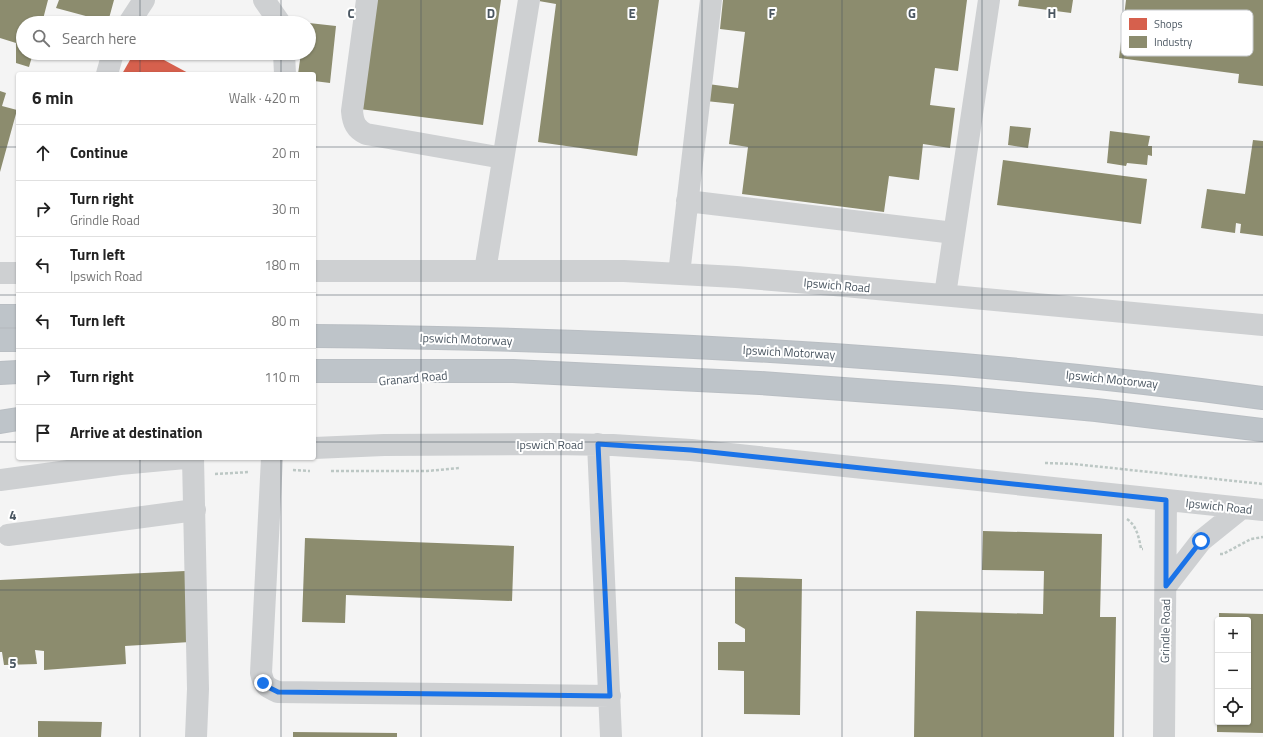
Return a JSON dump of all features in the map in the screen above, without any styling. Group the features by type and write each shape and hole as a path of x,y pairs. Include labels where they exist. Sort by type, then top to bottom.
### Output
{"highway":[{"path":"0,316 16,316"},
{"name":"Ipswich Motorway","path":"316,336 428,337 564,342 718,348 857,356 1162,384 1263,398"},
{"path":"0,340 16,340"},
{"path":"316,371 513,371 752,382 953,397 1096,410 1263,430"},
{"name":"Granard Road","path":"316,387 513,371"},
{"path":"0,373 16,372"},
{"path":"0,422 16,419"}],"street":[{"path":"134,16 144,0"},
{"path":"264,0 275,16"},
{"path":"367,0 352,111 353,121 358,130 366,134 503,158"},
{"path":"485,271 529,0"},
{"path":"679,274 711,0"},
{"path":"945,296 989,0"},
{"path":"107,72 111,60"},
{"path":"285,60 286,72"},
{"path":"687,201 954,233"},
{"name":"Ipswich Road","path":"316,271 624,271 679,274 834,284 945,296 1263,325"},
{"path":"0,273 16,273"},
{"path":"598,444 612,737"},
{"name":"Ipswich Road","path":"316,448 384,445 598,444 691,450 1252,509"},
{"path":"0,480 120,464 163,460"},
{"path":"194,460 198,689 196,737"},
{"path":"272,460 261,673 263,683 270,688 278,692 610,696"},
{"name":"Grindle Road","path":"1164,737 1166,500"},
{"path":"1166,586 1201,541 1252,509"},
{"path":"8,535 194,510"}],"path":[{"path":"1217,554 1224,554 1251,539 1263,537"}],"building: Shops":[{"path":"130,60 164,60 186,72 123,72"}],"building: Industry":[{"path":"0,0 48,0 44,16 16,16 16,43 0,38"},
{"path":"59,0 114,0 110,16 86,16 56,8"},
{"path":"374,0 501,0 483,125 360,109"},
{"path":"533,0 659,0 637,156 538,142 556,4"},
{"path":"723,0 967,0 958,71 935,68 930,105 955,108 950,148 923,144 919,180 889,176 884,212 742,194 748,147 729,144 734,104 706,101 708,84 738,88 745,32 720,29"},
{"path":"1019,0 1073,0 1071,13 1018,6"},
{"path":"1126,0 1263,0 1263,86 1238,83 1239,74 1119,58 1121,41 1121,56 1253,56 1253,10 1125,10"},
{"path":"316,24 336,26 330,83 316,81 316,72 298,72 300,60 316,60"},
{"path":"16,60 31,60 29,67 16,63"},
{"path":"0,91 6,93 2,106 16,110 16,114 0,172"},
{"path":"1010,126 1031,128 1028,148 1008,145"},
{"path":"1110,131 1150,136 1148,146 1152,146 1152,156 1148,155 1147,165 1127,163 1126,166 1107,163"},
{"path":"1253,140 1263,141 1263,236 1240,233 1241,224 1236,223 1235,233 1201,228 1207,189 1245,194"},
{"path":"1003,160 1147,179 1141,224 997,205"},
{"path":"983,531 1102,534 1100,617 1116,617 1114,737 914,737 916,611 1043,614 1044,571 982,570"},
{"path":"305,538 514,546 512,601 346,595 345,623 302,622"},
{"path":"185,571 190,642 125,646 126,664 44,670 44,651 35,650 37,664 4,665 2,652 0,652 0,580"},
{"path":"735,577 802,579 800,715 744,714 744,671 718,670 718,642 745,642 745,629 735,623"},
{"path":"1219,613 1263,614 1263,733 1217,732 1217,725 1251,725 1251,617 1219,617"},
{"path":"38,721 102,722 101,737 38,737"},
{"path":"293,732 397,733 397,737 293,737"}],"route":[{"path":"263,683 278,692 610,696 598,444 691,450 1166,500 1166,586 1201,541"}]}
